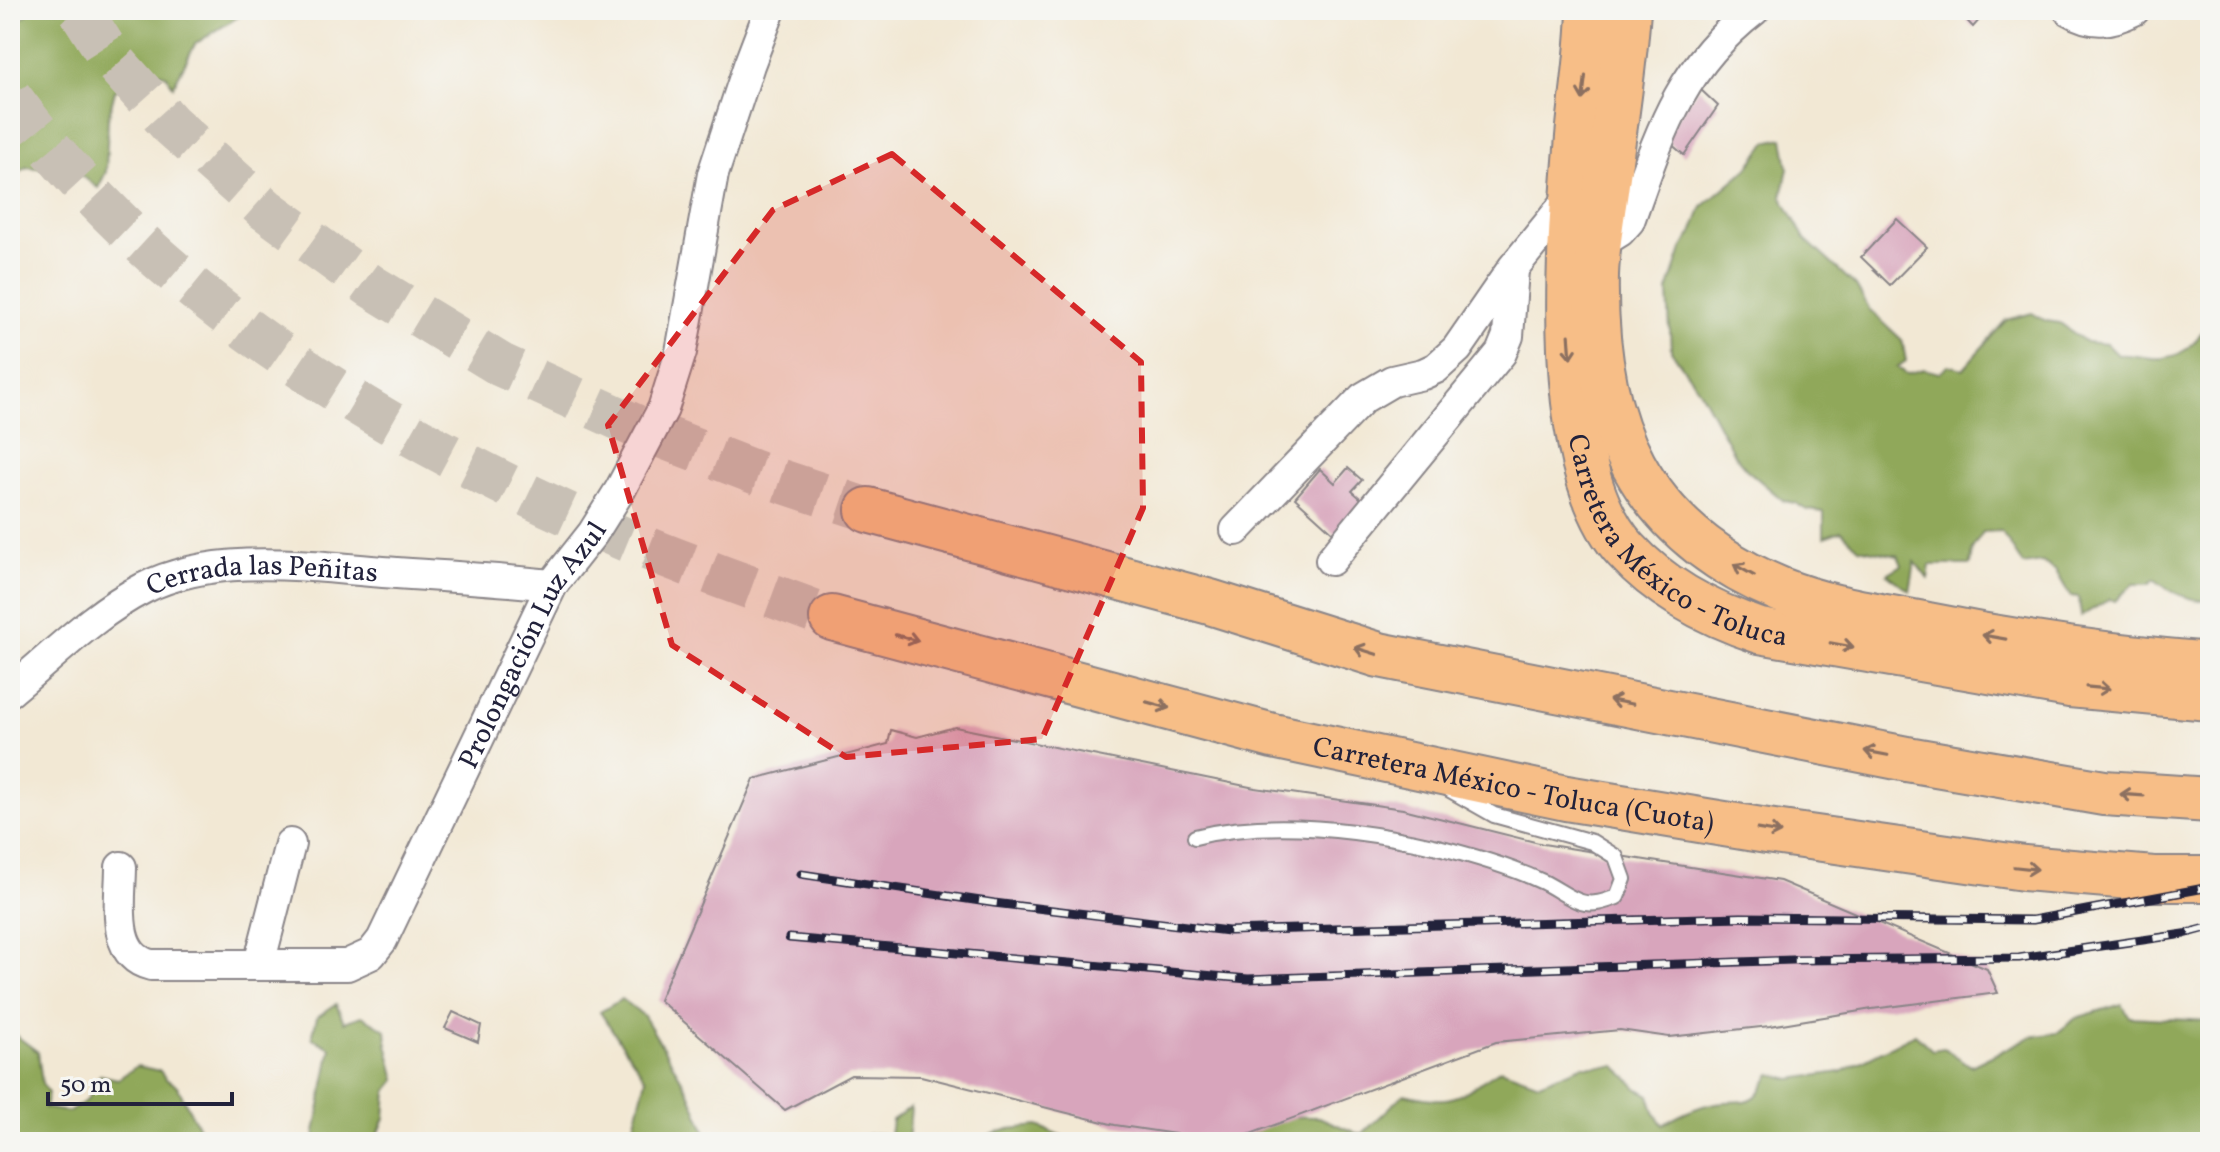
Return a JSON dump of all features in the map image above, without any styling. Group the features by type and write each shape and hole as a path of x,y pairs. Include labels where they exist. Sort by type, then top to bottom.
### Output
{"main road":[{"name":"Carretera México - Toluca","path":"1590,10 1574,193 1568,328 1582,451 1599,508 1625,549 1655,576 1701,607 1760,631 2070,685 2210,698"},
{"name":"Carretera México - Toluca","path":"1628,10 1596,275 1601,364 1617,432 1646,489 1677,526 1711,551 1780,589 1828,605 2114,657 2210,665"},
{"path":"868,510 1210,602 1379,655 1907,759 2104,793 2210,800"},
{"name":"Carretera México - Toluca (Cuota)","path":"832,618 1273,736 1566,798 2024,868 2154,879 2210,879"}],"street":[{"name":"Prolongación Luz Azul","path":"121,867 121,932 132,956 140,963 347,965 371,954 382,940 552,585 593,533 663,409 681,352 713,174 770,10"},
{"path":"1599,244 1620,231 1629,221 1661,129 1685,84 1712,47 1754,10"},
{"path":"2069,10 2093,21 2134,10"},
{"path":"1236,530 1363,398 1392,381 1423,374 1446,361 1513,268 1574,193"},
{"path":"1331,560 1501,353 1508,336 1513,268"},
{"name":"Cerrada las Peñitas","path":"10,691 114,604 147,587 186,573 219,567 332,568 552,585"},
{"path":"259,964 290,844"}],"lane":[{"path":"1195,837 1227,829 1296,827 1369,836 1436,847 1495,862 1544,882 1583,903 1602,903 1617,897 1624,879 1616,857 1592,842 1494,815 1405,764"}],"highlighted area":[{"path":"892,154 1141,362 1143,508 1042,739 846,757 672,645 608,425 773,210"}],"green space":[{"path":"32,10 249,10 195,44 173,86 165,74 150,70 115,91 108,119 106,172 98,188 77,172 27,167 10,178 10,12 21,19"},
{"path":"1783,138 1788,168 1782,197 1805,239 1856,286 1869,309 1902,340 1906,361 1897,367 1907,374 1924,369 1939,373 1948,365 1963,369 2006,320 2032,313 2046,321 2060,323 2086,342 2107,344 2118,355 2157,358 2187,349 2198,338 2210,317 2210,601 2180,595 2154,579 2149,584 2133,584 2115,601 2110,599 2081,616 2079,597 2070,596 2056,571 2042,562 2023,565 2001,531 1983,532 1972,549 1970,565 1930,565 1928,579 1915,562 1910,591 1887,574 1902,565 1898,556 1859,548 1841,531 1824,537 1824,512 1807,510 1784,501 1746,469 1735,456 1700,391 1671,351 1668,291 1682,249 1702,207 1748,168 1767,142"},
{"path":"622,999 644,1016 688,1090 710,1142 633,1142 631,1137 646,1079 600,1012"},
{"path":"336,1004 344,1022 362,1016 386,1030 396,1080 387,1091 385,1118 375,1142 317,1142 315,1132 331,1048 312,1038 317,1017"},
{"path":"2122,1004 2129,1017 2210,1021 2210,1142 1227,1142 1234,1129 1255,1116 1319,1117 1361,1135 1404,1094 1447,1099 1465,1092 1501,1069 1539,1083 1582,1066 1616,1066 1638,1089 1649,1095 1654,1112 1663,1125 1709,1104 1754,1098 1771,1074 1791,1079 1841,1072 1915,1034 1932,1050 1944,1048 1971,1066 2030,1037 2057,1033 2076,1018"},
{"path":"10,1031 38,1052 42,1083 48,1093 45,1108 69,1112 87,1100 100,1075 118,1079 137,1066 160,1071 177,1086 200,1130 248,1142 10,1142"},
{"path":"911,1107 908,1142 851,1142 870,1134 890,1136 892,1120"},
{"path":"1038,1126 1076,1142 969,1142 1009,1129"}],"building":[{"path":"1957,10 1988,10 1973,27"},
{"path":"1699,88 1718,106 1684,155 1663,137"},
{"path":"1897,219 1927,247 1890,285 1861,257"},
{"path":"1348,468 1362,480 1352,491 1367,504 1338,537 1295,498 1320,469 1335,483"},
{"path":"955,727 1255,788 1403,809 1543,844 1780,881 1987,969 1998,993 1770,1026 1669,1037 1620,1030 1496,1042 1229,1142 1115,1125 921,1076 851,1075 785,1110 659,1000 754,779 888,744 891,730 917,737"},
{"path":"453,1012 481,1025 478,1042 445,1028"}],"tunnel":[{"path":"80,10 110,57 170,124 265,209 371,286 501,365 640,428 757,473 868,510"},
{"path":"10,97 67,167 129,232 197,291 269,345 344,395 422,441 583,521 675,560 832,618"}],"railway":[{"path":"801,874 994,903 1228,931 1741,917 2033,920 2210,887"},
{"path":"789,938 1248,979 1793,960 2019,958 2184,934 2210,927"}]}
